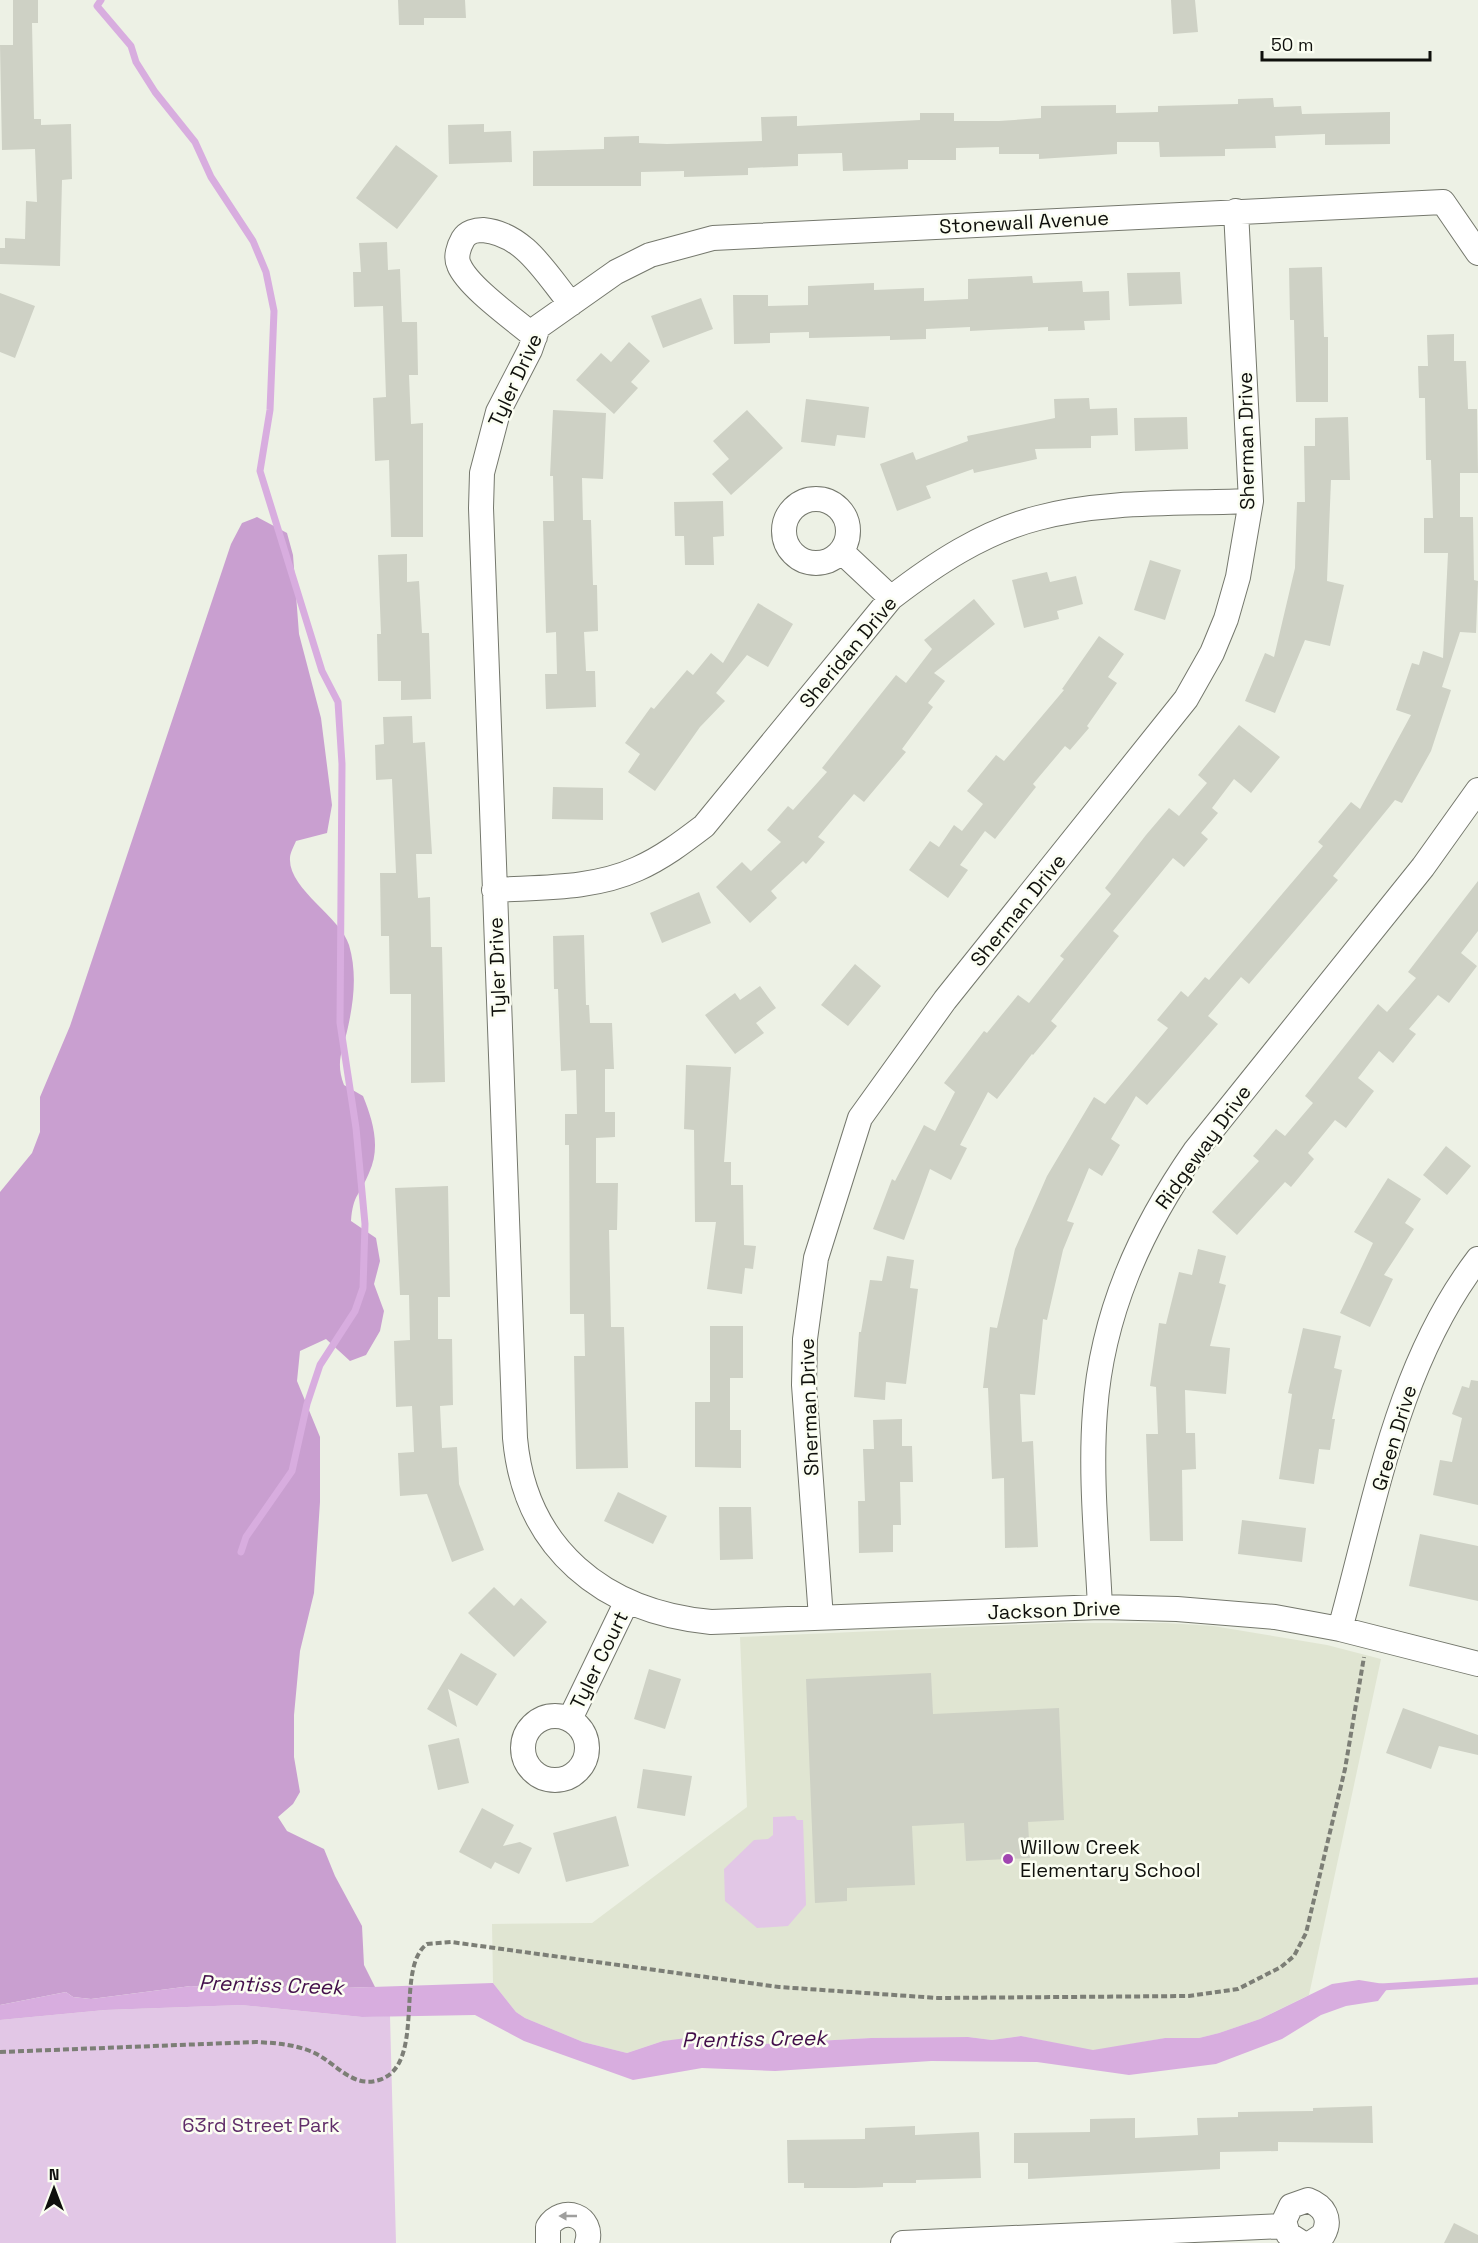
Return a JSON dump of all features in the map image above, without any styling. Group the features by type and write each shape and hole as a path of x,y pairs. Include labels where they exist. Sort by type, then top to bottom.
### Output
{"street":[{"name":"Stonewall Avenue","path":"566,307 616,272 650,255 713,238 1443,202 1478,253"},
{"name":"Sherman Drive","path":"822,1618 804,1385 805,1339 816,1258 860,1118 945,1000 1186,699 1212,653 1226,619 1238,577 1251,501 1236,212"},
{"path":"535,337 467,278 458,263 458,252 464,236 476,230 494,231 514,239 529,252 566,307"},
{"name":"Tyler Drive","path":"566,307 538,327 498,412 482,473 481,508 494,890 517,1459 530,1506 543,1531 571,1565 601,1587 627,1601"},
{"name":"Sheridan Drive","path":"494,890 598,882 636,870 668,853 704,826 891,598 916,578 980,540 1037,518 1089,509 1251,501"},
{"path":"842,552 891,598"},
{"name":"Ridgeway Drive","path":"1100,1607 1094,1449 1098,1382 1115,1306 1141,1239 1167,1192 1195,1151 1423,867 1478,790"},
{"name":"Green Drive","path":"1341,1629 1404,1400 1420,1356 1443,1311 1478,1259"},
{"name":"Jackson Drive","path":"627,1601 652,1612 680,1619 711,1622 1100,1607 1225,1612 1275,1617 1341,1629 1478,1664"},
{"name":"Tyler Court","path":"570,1719 627,1601"},
{"path":"1302,2243 1288,2234 1284,2226 1286,2214 1291,2206 1308,2200 1318,2204 1327,2219 1327,2228 1320,2238 1311,2243"},
{"path":"548,2243 546,2234 551,2221 563,2214 570,2214 578,2216 587,2226 587,2243"},
{"path":"903,2243 1284,2226"}],"path":[{"path":"0,2052 256,2042 288,2044 312,2052 357,2080 381,2080 394,2071 400,2062 415,1957 427,1944 451,1942 779,1987 883,1996 938,1998 1189,1996 1238,1989 1281,1967 1294,1956 1306,1933 1345,1768 1368,1636"}],"shaded area":[{"path":"257,517 287,533 293,555 299,634 321,718 332,805 327,833 296,841 290,858 297,881 344,934 352,955 353,996 340,1069 344,1085 363,1096 372,1124 375,1154 366,1180 355,1200 351,1221 376,1238 380,1261 374,1284 384,1311 380,1331 366,1355 350,1361 326,1339 300,1351 297,1381 320,1437 320,1502 314,1593 300,1651 294,1715 294,1757 300,1792 293,1804 278,1817 287,1831 324,1849 335,1876 362,1926 364,1965 375,1987 341,1988 320,1993 291,1983 284,1988 227,1989 191,1986 91,1999 73,1997 66,1992 0,2005 0,1192 32,1153 40,1132 40,1097 70,1026 231,544 242,523"},
{"name":"Willow Creek Elementary School","path":"1059,1623 1166,1623 1213,1626 1327,1645 1381,1659 1309,1995 1260,2019 1219,2033 1199,2038 1165,2038 1093,2051 1021,2036 992,2040 968,2037 871,2038 745,2045 713,2040 663,2041 627,2053 583,2042 525,2018 516,2012 493,1983 492,1924 592,1923 747,1807 740,1637"},
{"path":"299,1979 305,1981 307,1988 320,1993 341,1988 493,1983 516,2012 525,2018 583,2042 627,2053 663,2041 687,2038 745,2045 871,2038 968,2037 992,2040 1021,2036 1093,2050 1165,2038 1199,2038 1219,2033 1260,2019 1332,1984 1359,1980 1390,1985 1378,2001 1346,2006 1321,2015 1282,2039 1216,2064 1129,2075 1037,2062 931,2061 775,2071 702,2068 633,2080 524,2041 475,2015 362,2017 241,2005 105,2010 0,2020 0,2005 66,1992 73,1997 91,1999 191,1986 227,1989 284,1988"}],"green space":[{"path":"795,1816 797,1820 803,1820 806,1905 788,1926 757,1928 725,1901 724,1869 754,1840 768,1839 773,1835 773,1817"},
{"name":"63rd Street Park","path":"241,2005 362,2017 390,2016 396,2243 0,2243 0,2020 105,2010"}],"building":[{"path":"13,0 38,0 38,23 32,23 34,119 41,119 41,125 71,124 72,179 62,180 60,266 0,264 0,248 5,248 5,238 25,239 26,201 37,202 35,149 2,150 0,45 13,45"},
{"path":"398,0 465,0 466,18 424,18 424,25 399,25"},
{"path":"1171,0 1195,0 1198,32 1173,34"},
{"path":"1273,98 1274,107 1301,106 1302,114 1390,112 1390,144 1325,145 1325,134 1275,136 1276,148 1225,149 1225,156 1160,157 1159,142 1117,142 1117,154 1039,159 1039,154 999,154 999,147 956,148 956,160 908,160 908,169 843,171 842,153 798,154 798,166 748,168 748,175 684,177 684,171 641,172 641,186 533,186 533,151 604,149 604,137 639,136 639,143 667,144 762,141 761,117 797,116 797,126 920,120 920,113 954,113 954,121 999,121 1041,118 1041,106 1116,105 1116,113 1158,112 1158,106 1238,104 1238,99"},
{"path":"484,124 484,132 511,131 512,162 449,164 448,125"},
{"path":"396,145 438,176 397,229 356,198"},
{"path":"387,242 388,270 400,269 402,322 417,322 418,375 409,375 411,424 423,423 423,537 391,537 389,460 375,461 373,398 386,397 383,306 354,307 353,272 361,272 359,243"},
{"path":"1322,267 1324,337 1328,337 1328,402 1296,402 1294,320 1290,320 1289,268"},
{"path":"1180,272 1182,304 1129,306 1127,273"},
{"path":"1032,276 1033,283 1082,281 1083,292 1109,291 1110,320 1084,321 1085,330 1048,331 1048,327 970,331 970,327 926,329 926,339 890,340 890,336 809,338 809,332 770,333 770,343 734,344 733,295 768,295 768,306 808,305 808,286 874,283 874,290 924,288 924,301 968,299 968,279"},
{"path":"0,293 35,306 15,358 0,352"},
{"path":"701,298 713,329 663,348 651,316"},
{"path":"1454,334 1454,361 1466,361 1468,409 1477,409 1478,473 1460,473 1460,517 1473,517 1474,580 1478,581 1476,633 1460,632 1442,687 1451,690 1431,751 1402,803 1395,800 1333,876 1338,880 1249,984 1241,977 1208,1016 1218,1024 1147,1105 1136,1096 1111,1139 1120,1145 1102,1176 1089,1168 1067,1221 1074,1223 1063,1250 1047,1320 1043,1319 1035,1395 1020,1394 1022,1442 1033,1441 1038,1547 1005,1548 1004,1478 992,1479 988,1388 983,1388 990,1327 997,1328 1015,1249 1047,1176 1094,1097 1105,1104 1168,1028 1157,1020 1181,991 1188,997 1205,977 1209,980 1323,846 1318,842 1351,802 1360,809 1411,715 1396,710 1412,663 1419,665 1423,651 1443,658 1448,553 1424,553 1424,518 1433,518 1431,460 1426,460 1425,398 1419,398 1418,366 1428,366 1427,335"},
{"path":"629,342 650,361 631,382 638,388 614,414 576,380 601,353 611,362"},
{"path":"1089,398 1090,409 1117,408 1118,435 1091,436 1091,448 1035,449 1037,459 974,473 973,469 926,486 931,498 897,511 880,464 913,452 916,460 968,441 967,436 1055,418 1054,399"},
{"path":"806,399 869,407 865,438 837,435 835,446 801,442"},
{"path":"553,410 606,413 603,479 582,478 583,520 591,520 593,585 597,585 598,631 584,632 586,671 595,671 596,707 546,709 545,674 557,674 556,632 546,633 543,521 554,521 553,476 550,476"},
{"path":"747,410 783,448 731,495 712,474 729,459 713,441"},
{"path":"1187,417 1188,449 1135,451 1134,418"},
{"path":"1348,417 1350,480 1331,480 1327,581 1344,585 1330,646 1305,640 1275,713 1245,701 1265,653 1274,657 1295,568 1297,502 1305,502 1304,446 1315,446 1315,418"},
{"path":"723,501 724,536 713,537 714,565 685,565 684,536 675,536 674,502"},
{"path":"407,554 407,582 419,581 422,633 429,633 431,699 401,700 401,681 378,681 377,634 381,634 378,555"},
{"path":"1150,560 1181,570 1165,620 1134,610"},
{"path":"1047,572 1050,582 1076,576 1083,604 1057,611 1059,619 1024,628 1012,580"},
{"path":"974,599 995,624 934,673 945,681 928,703 933,707 902,749 906,752 864,802 854,794 818,837 825,842 806,864 803,861 771,891 777,898 750,923 716,887 742,862 751,871 781,842 767,830 788,806 793,810 827,772 822,768 896,675 906,683 932,649 924,640"},
{"path":"758,603 793,624 768,667 747,655 716,693 725,701 700,727 655,791 628,772 640,754 625,743 651,707 654,709 687,670 693,675 711,653 723,663"},
{"path":"1099,636 1124,654 1108,677 1117,683 1087,726 1089,728 1070,750 1065,746 1033,784 1036,787 995,839 985,831 960,865 968,870 948,898 909,870 930,841 939,847 954,825 962,831 983,804 967,791 996,755 1004,761 1064,690 1062,689"},
{"path":"412,716 413,743 425,742 432,854 416,854 418,898 430,897 431,947 442,947 445,1082 411,1083 411,994 390,994 389,936 381,936 380,873 396,873 392,779 376,780 375,745 384,744 383,717"},
{"path":"1239,725 1280,757 1251,793 1234,779 1212,808 1218,813 1201,833 1208,839 1184,867 1173,858 1113,931 1119,936 1051,1021 1057,1026 997,1099 988,1092 960,1145 967,1148 951,1180 930,1169 904,1240 873,1229 892,1179 895,1181 924,1125 935,1131 955,1092 944,1083 984,1031 987,1033 1018,995 1029,1003 1064,959 1060,956 1111,894 1105,888 1146,835 1169,808 1179,816 1207,783 1198,775"},
{"path":"553,787 603,788 603,820 552,819"},
{"path":"1478,881 1478,931 1461,953 1477,966 1449,1003 1438,995 1409,1029 1416,1034 1393,1063 1379,1051 1358,1078 1374,1091 1346,1128 1335,1120 1308,1153 1314,1159 1291,1187 1285,1182 1237,1235 1212,1212 1259,1161 1253,1156 1276,1129 1285,1136 1313,1103 1305,1096 1378,1004 1387,1012 1416,978 1408,972"},
{"path":"699,892 711,923 662,943 650,913"},
{"path":"584,935 586,1005 589,1005 590,1023 612,1023 614,1069 605,1069 605,1112 615,1112 615,1137 596,1138 596,1183 618,1183 617,1230 609,1230 611,1327 624,1327 628,1468 576,1469 574,1356 585,1356 584,1314 570,1314 569,1145 565,1145 565,1114 577,1114 576,1070 561,1071 558,989 554,989 553,936"},
{"path":"855,964 881,986 848,1026 821,1005"},
{"path":"760,986 776,1008 756,1023 764,1033 735,1054 705,1015 735,993 740,1000"},
{"path":"686,1065 731,1067 724,1162 731,1162 731,1185 743,1185 744,1245 756,1246 753,1269 745,1268 742,1294 707,1289 716,1222 695,1222 694,1130 684,1129"},
{"path":"1446,1146 1471,1166 1447,1195 1423,1175"},
{"path":"1388,1178 1421,1199 1405,1223 1414,1229 1384,1275 1393,1279 1370,1327 1340,1313 1373,1243 1354,1232"},
{"path":"448,1186 450,1297 438,1297 438,1339 452,1339 453,1405 440,1406 442,1448 457,1447 459,1484 484,1550 452,1562 427,1494 400,1496 398,1453 414,1452 412,1406 396,1407 394,1341 410,1340 409,1295 400,1295 395,1188"},
{"path":"1198,1249 1226,1256 1219,1283 1226,1285 1210,1346 1230,1348 1226,1394 1185,1390 1186,1433 1195,1433 1196,1469 1182,1470 1183,1541 1150,1541 1146,1434 1158,1434 1156,1387 1150,1386 1159,1323 1166,1324 1179,1272 1192,1275"},
{"path":"887,1256 914,1260 910,1288 918,1289 906,1384 886,1382 885,1400 854,1397 859,1332 861,1332 870,1280 882,1281"},
{"path":"710,1326 743,1326 743,1378 730,1378 730,1430 741,1430 741,1468 695,1467 695,1402 710,1402"},
{"path":"1303,1328 1341,1336 1334,1368 1342,1370 1332,1419 1335,1419 1330,1450 1319,1449 1314,1484 1279,1479 1292,1394 1288,1393"},
{"path":"1471,1380 1478,1381 1478,1505 1433,1495 1440,1460 1452,1462 1462,1418 1452,1414 1462,1386 1469,1388"},
{"path":"902,1419 902,1446 912,1446 913,1482 900,1482 901,1525 893,1525 893,1552 859,1553 858,1501 865,1501 863,1449 874,1449 873,1420"},
{"path":"618,1492 667,1516 653,1544 604,1521"},
{"path":"719,1507 751,1507 753,1559 720,1560"},
{"path":"1242,1520 1306,1528 1302,1562 1238,1554"},
{"path":"1420,1534 1478,1546 1478,1601 1409,1586"},
{"path":"494,1587 514,1606 521,1598 547,1622 514,1657 468,1613"},
{"path":"461,1653 497,1674 477,1706 448,1689 457,1727 427,1709"},
{"path":"649,1669 681,1679 665,1729 634,1719"},
{"path":"931,1673 933,1714 1059,1708 1064,1820 1028,1822 1030,1858 966,1861 964,1823 912,1826 915,1885 847,1888 847,1901 815,1903 806,1679"},
{"path":"1403,1708 1478,1735 1478,1755 1439,1746 1431,1769 1386,1753"},
{"path":"459,1738 469,1783 438,1790 428,1745"},
{"path":"643,1769 692,1776 685,1816 637,1808"},
{"path":"482,1808 514,1825 503,1846 520,1842 532,1848 519,1874 495,1862 491,1869 459,1852"},
{"path":"616,1816 629,1866 566,1882 553,1833"},
{"path":"1372,2106 1373,2143 1278,2142 1278,2151 1220,2152 1220,2169 1028,2179 1028,2163 1014,2163 1014,2133 1090,2132 1090,2119 1135,2118 1135,2138 1198,2135 1197,2118 1238,2117 1238,2112 1313,2111 1313,2108"},
{"path":"915,2126 915,2135 979,2132 981,2178 916,2180 916,2183 883,2183 883,2187 855,2188 804,2188 804,2183 788,2183 787,2140 865,2139 865,2128"},
{"path":"1454,2223 1478,2235 1478,2243 1444,2243"}],"waterway":[{"path":"101,0 97,6 131,46 136,62 155,92 195,142 211,177 253,241 266,272 274,311 270,410 260,471 322,671 338,702 342,764 340,1023 356,1128 365,1224 363,1288 355,1311 320,1365 307,1404 292,1471 246,1537 241,1552"},
{"name":"Prentiss Creek","path":"1381,1987 1478,1981"}],"place":[{"name":"Willow Creek Elementary School","path":"1008,1859"}]}
